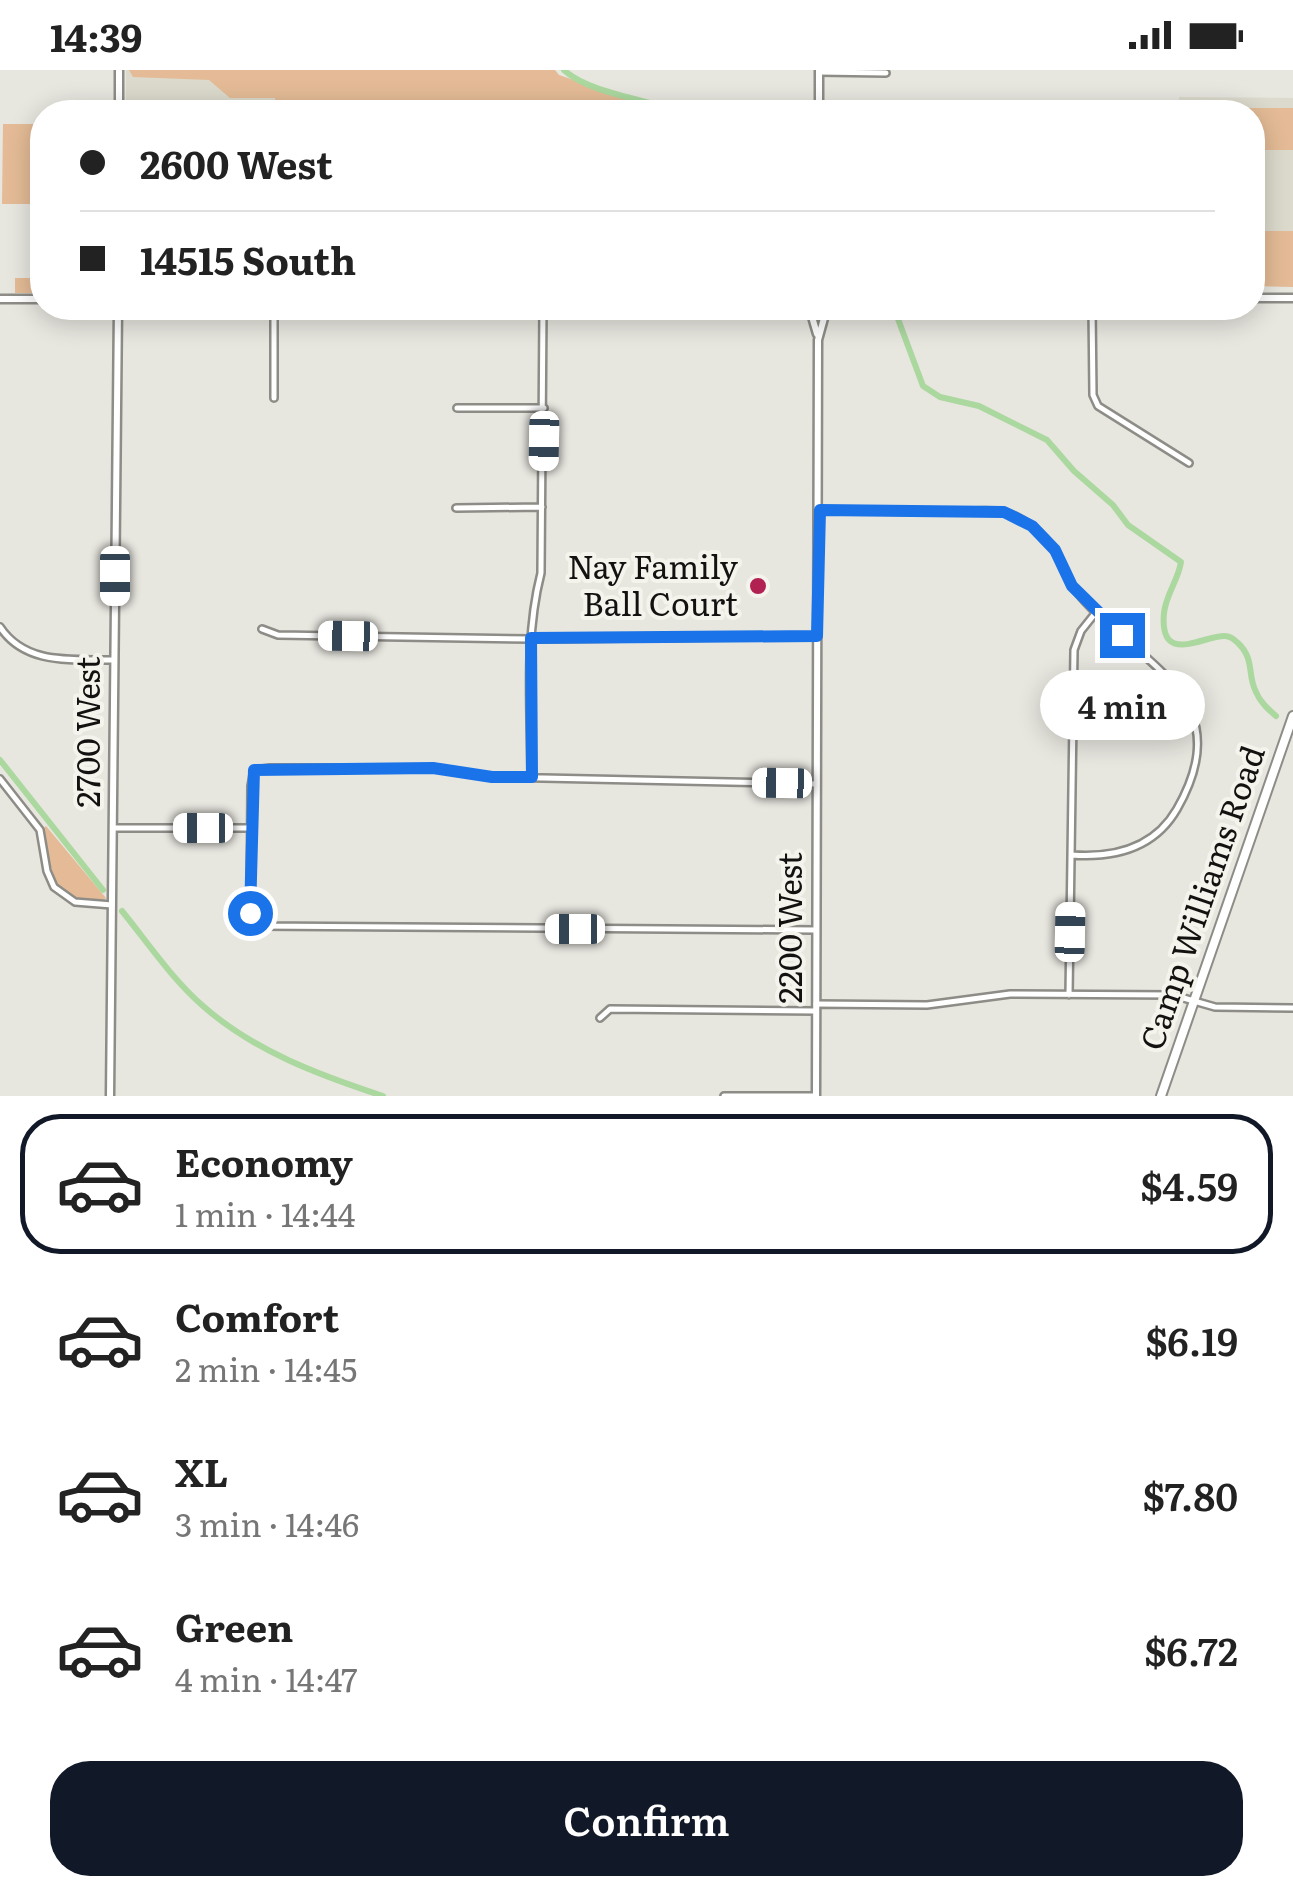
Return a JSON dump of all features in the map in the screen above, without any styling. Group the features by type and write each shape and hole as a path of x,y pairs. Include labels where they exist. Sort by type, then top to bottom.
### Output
{"main road":[{"name":"Camp Williams Road","path":"1161,1096 1293,718"}],"street":[{"path":"119,100 120,70"},
{"path":"818,100 819,71 886,72"},
{"path":"0,298 30,299"},
{"path":"1265,298 1293,298"},
{"name":"2700 West","path":"110,1096 118,320"},
{"path":"274,320 274,398"},
{"path":"532,777 531,638 533,605 542,573 543,320"},
{"name":"2200 West","path":"812,320 818,340 820,510 816,1096"},
{"name":"2200 West","path":"818,340 826,320"},
{"path":"1092,320 1095,401 1102,410 1189,463"},
{"path":"457,408 544,408"},
{"path":"456,508 542,507"},
{"path":"820,510 1004,512 1032,526 1055,550 1072,586 1179,688 1197,729 1195,760 1180,804 1145,842 1116,855 1072,855"},
{"path":"1070,995 1074,650 1081,631 1097,611"},
{"path":"0,627 9,639 36,656 114,660"},
{"path":"262,628 278,635 817,636"},
{"path":"815,930 252,925 251,828 254,770 433,768 492,777 817,784"},
{"path":"0,779 40,830 46,871 54,887 76,902 112,905"},
{"path":"114,828 251,828"},
{"path":"600,1018 610,1010 926,1005 1010,994 1173,995 1215,1007 1293,1008"},
{"path":"724,1096 816,1096"}],"shaded area":[{"path":"126,70 305,70 305,100 126,100"},
{"path":"129,70 555,70 559,75 633,100 230,98 209,80 133,77"},
{"path":"1179,97 1293,98 1293,231 1265,231 1265,100"},
{"path":"1265,108 1293,108 1293,150 1265,150"},
{"path":"3,124 30,124 30,204 2,204"},
{"path":"1265,231 1293,231 1293,287 1265,286"},
{"path":"15,278 30,278 30,293 15,293"},
{"path":"46,826 106,898 102,902 70,896 61,889 52,870 43,829"}],"waterway":[{"path":"564,70 588,85 638,100"},
{"path":"898,320 923,386 940,397 979,406 1047,440 1128,525 1181,562 1164,613 1168,639 1176,644 1225,636 1234,639 1247,655 1258,696 1276,716"},
{"path":"0,760 103,890"},
{"path":"122,911 181,984 223,1022 288,1060 383,1096"}],"place":[{"name":"Nay Family Ball Court","path":"758,586"}],"route":[{"path":"250,913 254,770 433,768 492,777 532,777 531,638 817,636 820,510 1004,512 1032,526 1055,550 1072,586 1122,635"}]}
